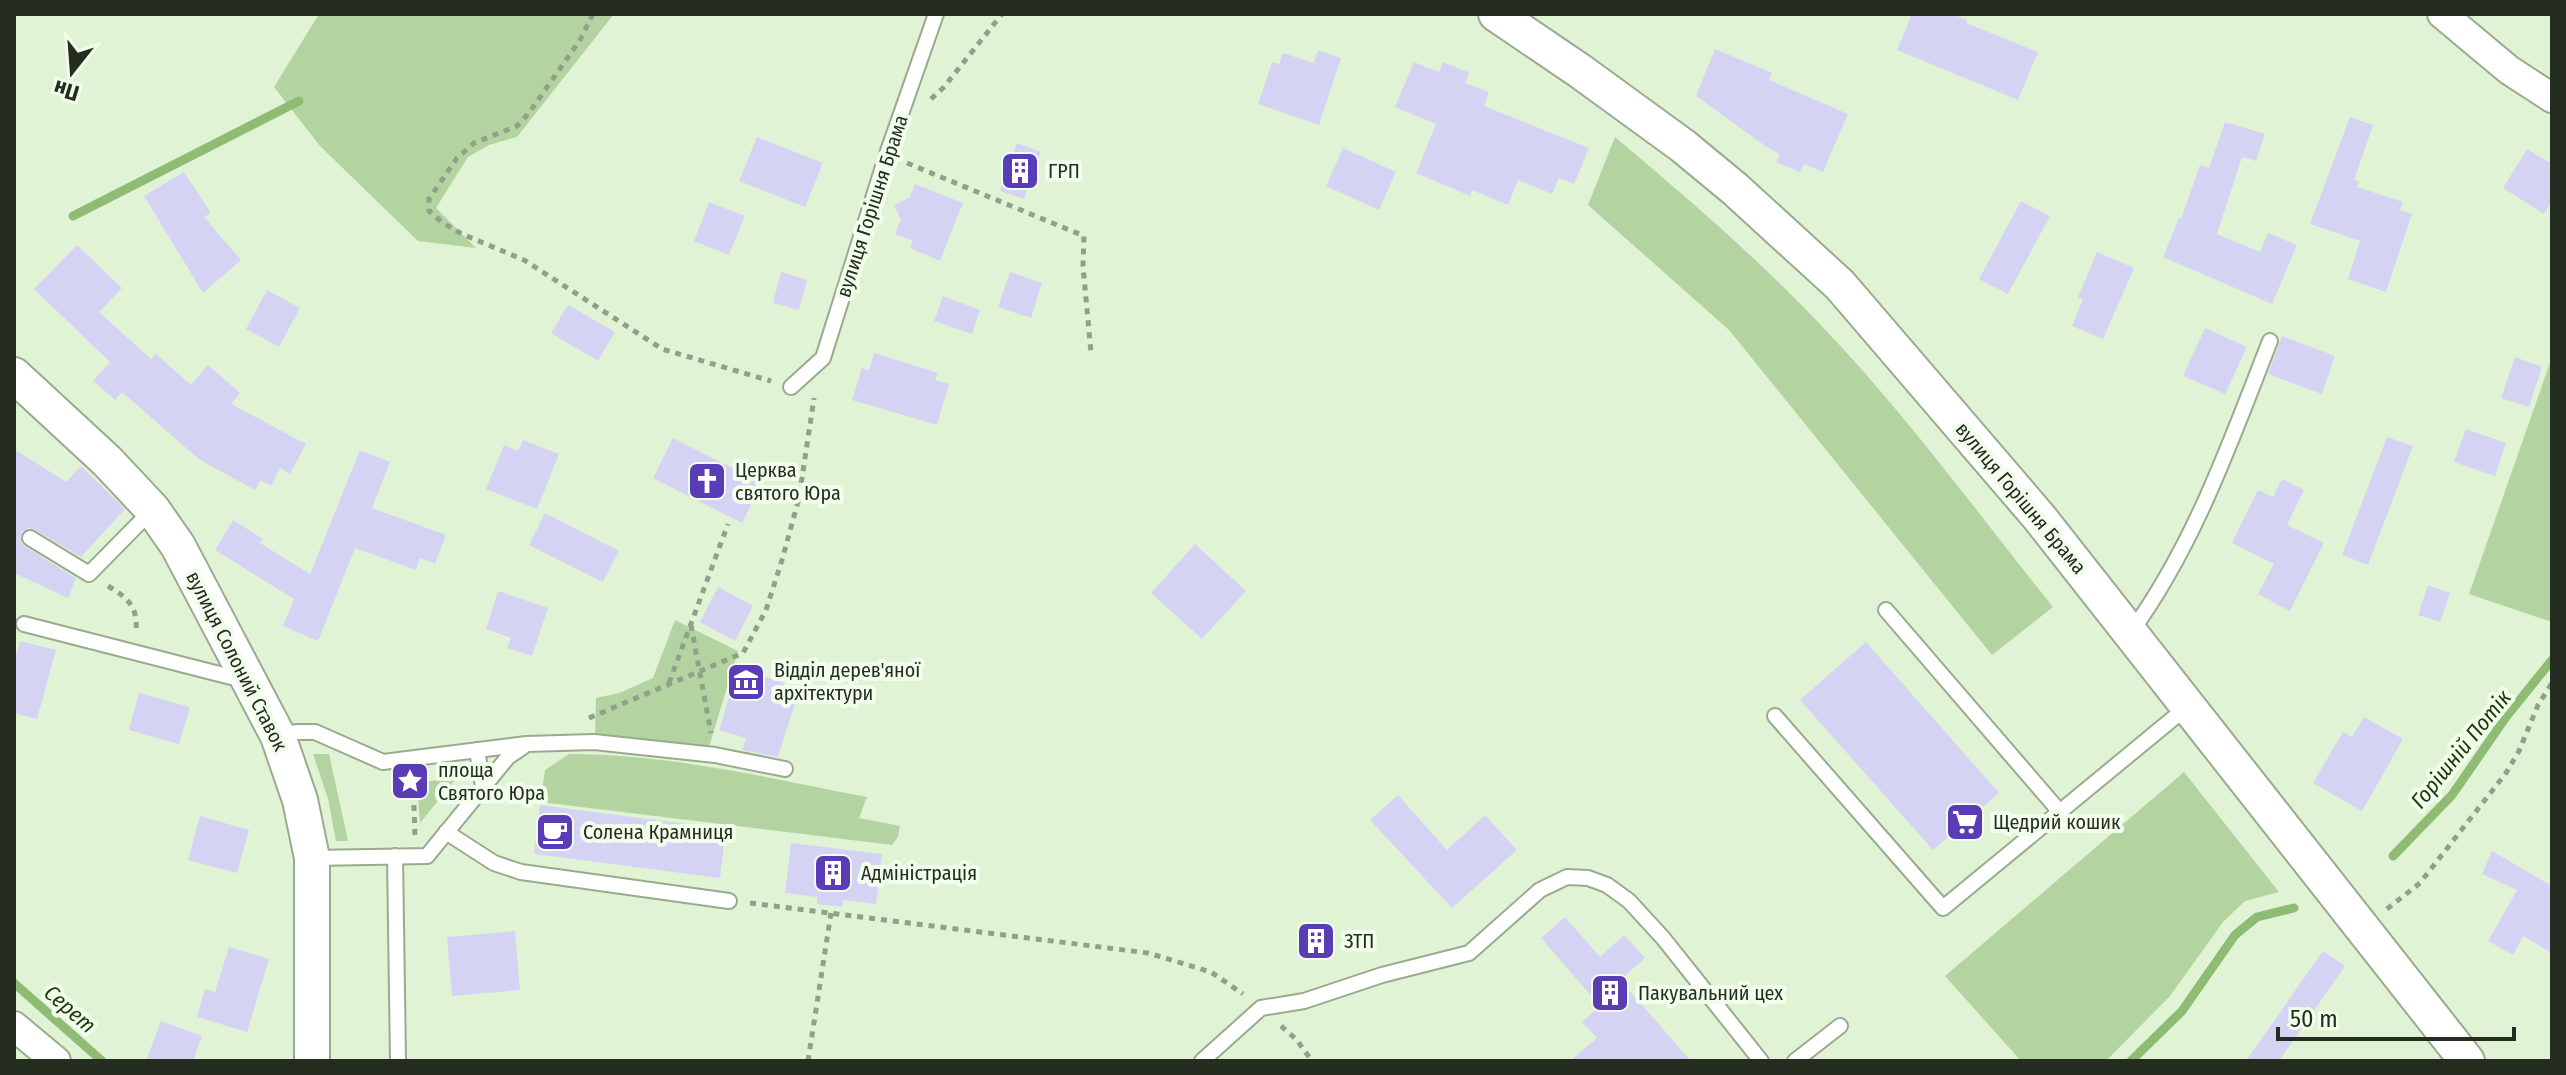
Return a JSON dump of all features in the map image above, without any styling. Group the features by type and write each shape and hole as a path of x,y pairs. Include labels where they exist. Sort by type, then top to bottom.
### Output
{"street":[{"name":"вулиця Горішня Брама","path":"1496,14 1571,64 1683,146 1840,285 2039,517 2467,1061"},
{"path":"2442,14 2472,24 2509,70 2552,98"},
{"name":"вулиця Солоний Ставок","path":"14,375 107,461 153,510 178,546 278,736 300,800 312,858 312,1061"},
{"path":"14,1026 56,1061"}],"lane":[{"name":"вулиця Горішня Брама","path":"823,358 887,154 936,14"},
{"path":"2131,632 2148,608 2205,505 2270,341"},
{"path":"791,387 823,358"},
{"path":"30,538 89,574 153,510"},
{"path":"1886,610 2060,812"},
{"path":"24,624 231,677 246,673"},
{"path":"1775,716 1943,908 2187,707"},
{"path":"278,736 315,732 383,762 526,744 594,742 715,755 785,769"},
{"path":"312,858 427,856 508,757 526,744"},
{"path":"477,750 483,787"},
{"path":"446,832 494,863 521,872 729,901"},
{"path":"395,856 398,1061"},
{"path":"1202,1061 1261,1008 1304,1001 1382,975 1469,953 1540,890 1567,877 1588,878 1607,885 1629,901 1674,950 1761,1061"},
{"path":"1795,1061 1840,1026"}],"path":[{"path":"593,14 580,40 529,113 517,126 474,143 457,158 429,199 429,211 462,234 524,260 662,349 791,387"},
{"path":"899,121 944,87 1002,14"},
{"path":"887,154 1084,236 1083,266 1091,353"},
{"path":"580,721 743,653 766,610 799,498 813,401 823,358"},
{"path":"668,684 728,524"},
{"path":"89,574 128,598 136,612 137,627 132,651"},
{"path":"691,624 715,755"},
{"path":"2361,927 2403,899 2420,883 2469,822 2512,762 2538,705 2552,683"},
{"path":"415,840 412,781 426,779"},
{"path":"729,901 1148,953 1211,972 1234,986 1296,1039 1312,1061"},
{"path":"808,1061 831,913"}],"green space":[{"path":"319,14 614,14 517,137 489,145 468,157 436,208 476,248 418,241 320,146 274,87"},
{"path":"1615,137 1744,249 1849,355 1909,425 2053,607 1992,655 1729,330 1588,205"},
{"path":"2552,357 2552,622 2469,594"},
{"path":"675,620 738,651 709,747 595,736 596,698 619,693 653,678"},
{"path":"313,754 329,754 348,841 336,841 328,799"},
{"path":"569,754 681,763 867,797 859,818 900,826 898,837 892,845 540,802 545,770"},
{"path":"2184,772 2279,892 2245,901 2223,922 2170,996 2106,1061 2021,1061 1945,976"},
{"path":"455,780 420,823 417,783"}],"building":[{"path":"1912,14 1952,14 1967,20 1966,23 2038,52 2018,100 1897,50"},
{"path":"1715,49 1772,73 1769,80 1848,114 1823,172 1804,164 1800,172 1776,162 1780,154 1696,96"},
{"path":"1318,50 1341,58 1319,125 1258,104 1272,62 1279,64 1283,53 1314,63"},
{"path":"1414,62 1439,72 1443,62 1470,73 1465,83 1489,92 1484,106 1589,148 1574,184 1559,178 1552,194 1518,180 1508,205 1472,190 1470,196 1416,173 1436,124 1395,107"},
{"path":"2350,117 2373,125 2354,180 2359,181 2357,187 2403,202 2400,210 2412,214 2386,292 2348,279 2360,241 2310,224"},
{"path":"2225,122 2265,134 2256,161 2242,157 2217,234 2260,252 2268,233 2297,245 2272,304 2163,257 2181,219 2200,165 2209,168"},
{"path":"757,137 823,163 805,207 739,181"},
{"name":"ГРП","path":"1017,143 1041,152 1024,199 1000,191"},
{"path":"1343,148 1396,172 1379,210 1326,186"},
{"path":"2527,149 2552,164 2552,201 2544,214 2503,188"},
{"path":"184,172 211,213 204,217 241,260 203,293 144,196"},
{"path":"915,184 963,203 940,261 910,248 913,241 895,234 901,219 894,205 909,198"},
{"path":"2021,201 2050,216 2008,294 1979,279"},
{"path":"709,202 745,216 729,255 694,241"},
{"path":"77,245 122,288 99,312 151,359 156,354 191,385 208,365 240,393 231,404 306,444 290,474 280,468 271,486 260,480 255,490 200,460 122,392 115,400 93,381 110,362 34,289"},
{"path":"2097,252 2134,268 2103,339 2072,326 2083,299 2078,297"},
{"path":"781,272 807,280 799,310 773,303"},
{"path":"1010,272 1042,283 1031,318 998,307"},
{"path":"267,290 300,308 279,347 246,329"},
{"path":"943,296 980,310 972,334 934,321"},
{"path":"568,305 615,332 598,361 551,333"},
{"path":"2205,328 2247,347 2225,394 2183,376"},
{"path":"2282,336 2335,356 2322,394 2268,374"},
{"path":"874,353 938,373 935,380 949,384 937,425 852,400 862,368 869,370"},
{"path":"2515,357 2542,367 2529,407 2501,398"},
{"path":"2466,429 2506,443 2495,476 2454,462"},
{"path":"2387,437 2413,446 2368,565 2342,555"},
{"name":"Церква святого Юра","path":"673,438 762,483 742,523 653,478"},
{"path":"523,440 559,454 537,509 486,489 504,445 518,451"},
{"path":"14,449 66,482 81,466 125,509 81,557 34,529 22,532 20,539 24,546 76,578 68,598 14,573"},
{"path":"360,450 390,462 372,508 446,535 435,564 420,558 416,570 355,548 318,641 283,626 294,599 215,550 233,520 263,539 260,543 310,574"},
{"path":"2282,479 2304,490 2287,525 2324,543 2290,611 2258,594 2274,564 2232,543 2258,490 2273,497"},
{"path":"545,513 619,551 603,582 529,545"},
{"path":"1195,544 1246,591 1202,639 1151,593"},
{"path":"2428,585 2450,593 2440,622 2418,615"},
{"path":"718,587 753,606 735,641 700,622"},
{"path":"498,591 548,608 532,656 507,648 511,638 486,629"},
{"path":"20,641 56,650 37,719 14,713 14,663"},
{"path":"1866,642 1999,793 1933,850 1800,700"},
{"path":"738,668 784,683 781,692 797,697 778,757 742,750 746,738 719,730"},
{"path":"139,693 190,707 179,744 129,730"},
{"path":"2364,717 2403,739 2362,811 2313,783 2343,732 2352,737"},
{"path":"1398,795 1447,850 1485,815 1517,850 1452,908 1370,820"},
{"path":"540,805 726,829 720,878 534,854"},
{"path":"200,816 249,830 237,873 188,860"},
{"name":"Адміністрація","path":"791,843 882,854 876,904 843,900 842,907 817,904 817,897 785,893"},
{"path":"2492,851 2552,886 2552,953 2523,936 2513,955 2488,941 2517,890 2482,874"},
{"name":"Пакувальний цех","path":"1565,917 1600,957 1624,935 1645,958 1620,980 1691,1061 1570,1061 1597,1038 1582,1022 1600,1006 1541,938"},
{"name":"ЗТП","path":"1317,924 1334,943 1315,959 1298,940"},
{"path":"515,931 520,990 452,996 447,937"},
{"path":"229,947 269,959 247,1032 197,1017 205,989 215,992"},
{"path":"2323,951 2345,966 2279,1061 2246,1061"},
{"path":"161,1021 202,1036 193,1061 146,1061"}],"waterway":[{"path":"73,216 299,101"},
{"name":"Горішній Потік","path":"2393,856 2452,795 2506,717 2552,660"},
{"name":"Горішній Потік","path":"2131,1061 2182,1011 2235,935 2257,917 2294,908"},
{"name":"Серет","path":"14,983 102,1061"}],"place":[{"name":"ГРП","path":"1020,171"},
{"name":"Церква святого Юра","path":"707,481"},
{"name":"Відділ дерев'яної архітектури","path":"746,682"},
{"name":"площа Святого Юра","path":"410,781"},
{"name":"Щедрий кошик","path":"1965,822"},
{"name":"Солена Крамниця","path":"555,832"},
{"name":"Адміністрація","path":"833,873"},
{"name":"ЗТП","path":"1316,941"},
{"name":"Пакувальний цех","path":"1610,993"}]}
